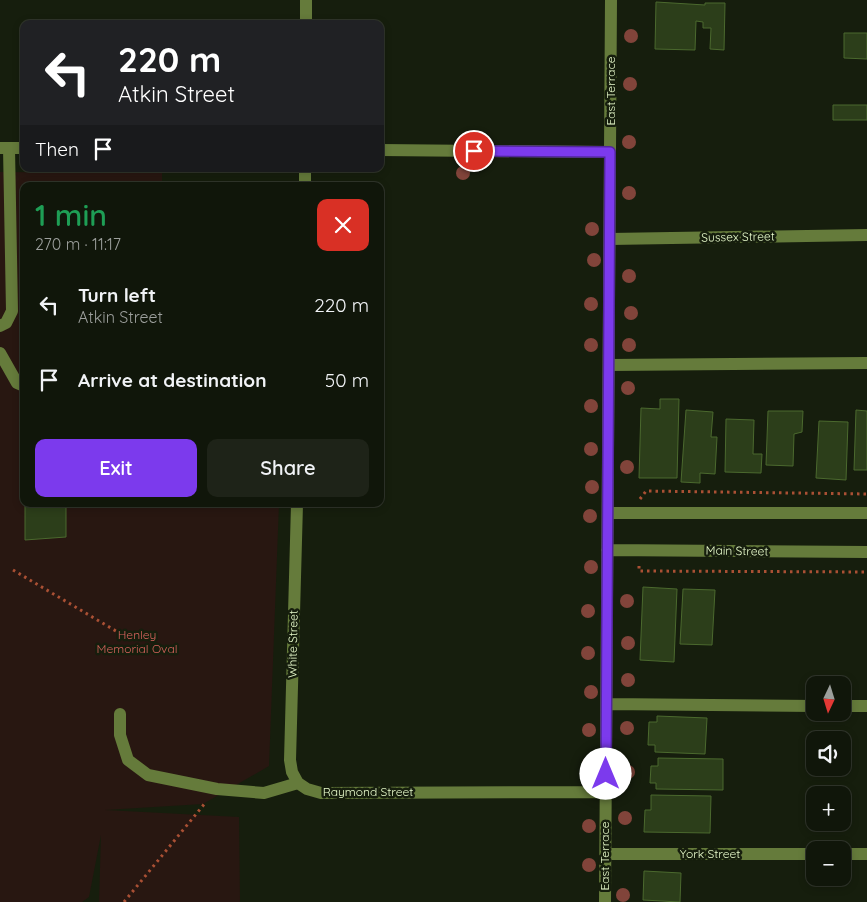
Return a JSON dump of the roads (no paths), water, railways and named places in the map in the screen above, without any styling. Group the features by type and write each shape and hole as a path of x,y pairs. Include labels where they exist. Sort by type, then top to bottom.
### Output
{"street":[{"path":"306,0 306,20"},
{"name":"East Terrace","path":"605,902 611,0"},
{"path":"0,326 6,323 12,311 10,208 4,148 20,148"},
{"path":"384,150 610,152"},
{"path":"10,208 20,207"},
{"name":"Sussex Street","path":"610,238 867,236"},
{"path":"0,353 17,383 20,384"},
{"path":"609,365 867,363"},
{"name":"White Street","path":"297,507 290,760 292,772 298,783"},
{"path":"608,513 867,514"},
{"name":"Main Street","path":"608,550 867,552"},
{"path":"606,704 806,706"},
{"path":"851,706 867,706"},
{"path":"120,714 120,735 128,760 148,775 217,789 264,793 298,783"},
{"name":"Raymond Street","path":"298,783 307,789 322,793 606,792"},
{"name":"York Street","path":"606,854 806,854"},
{"path":"851,854 867,854"}],"park label":[{"name":"Henley Memorial Oval","path":"137,642"}]}
